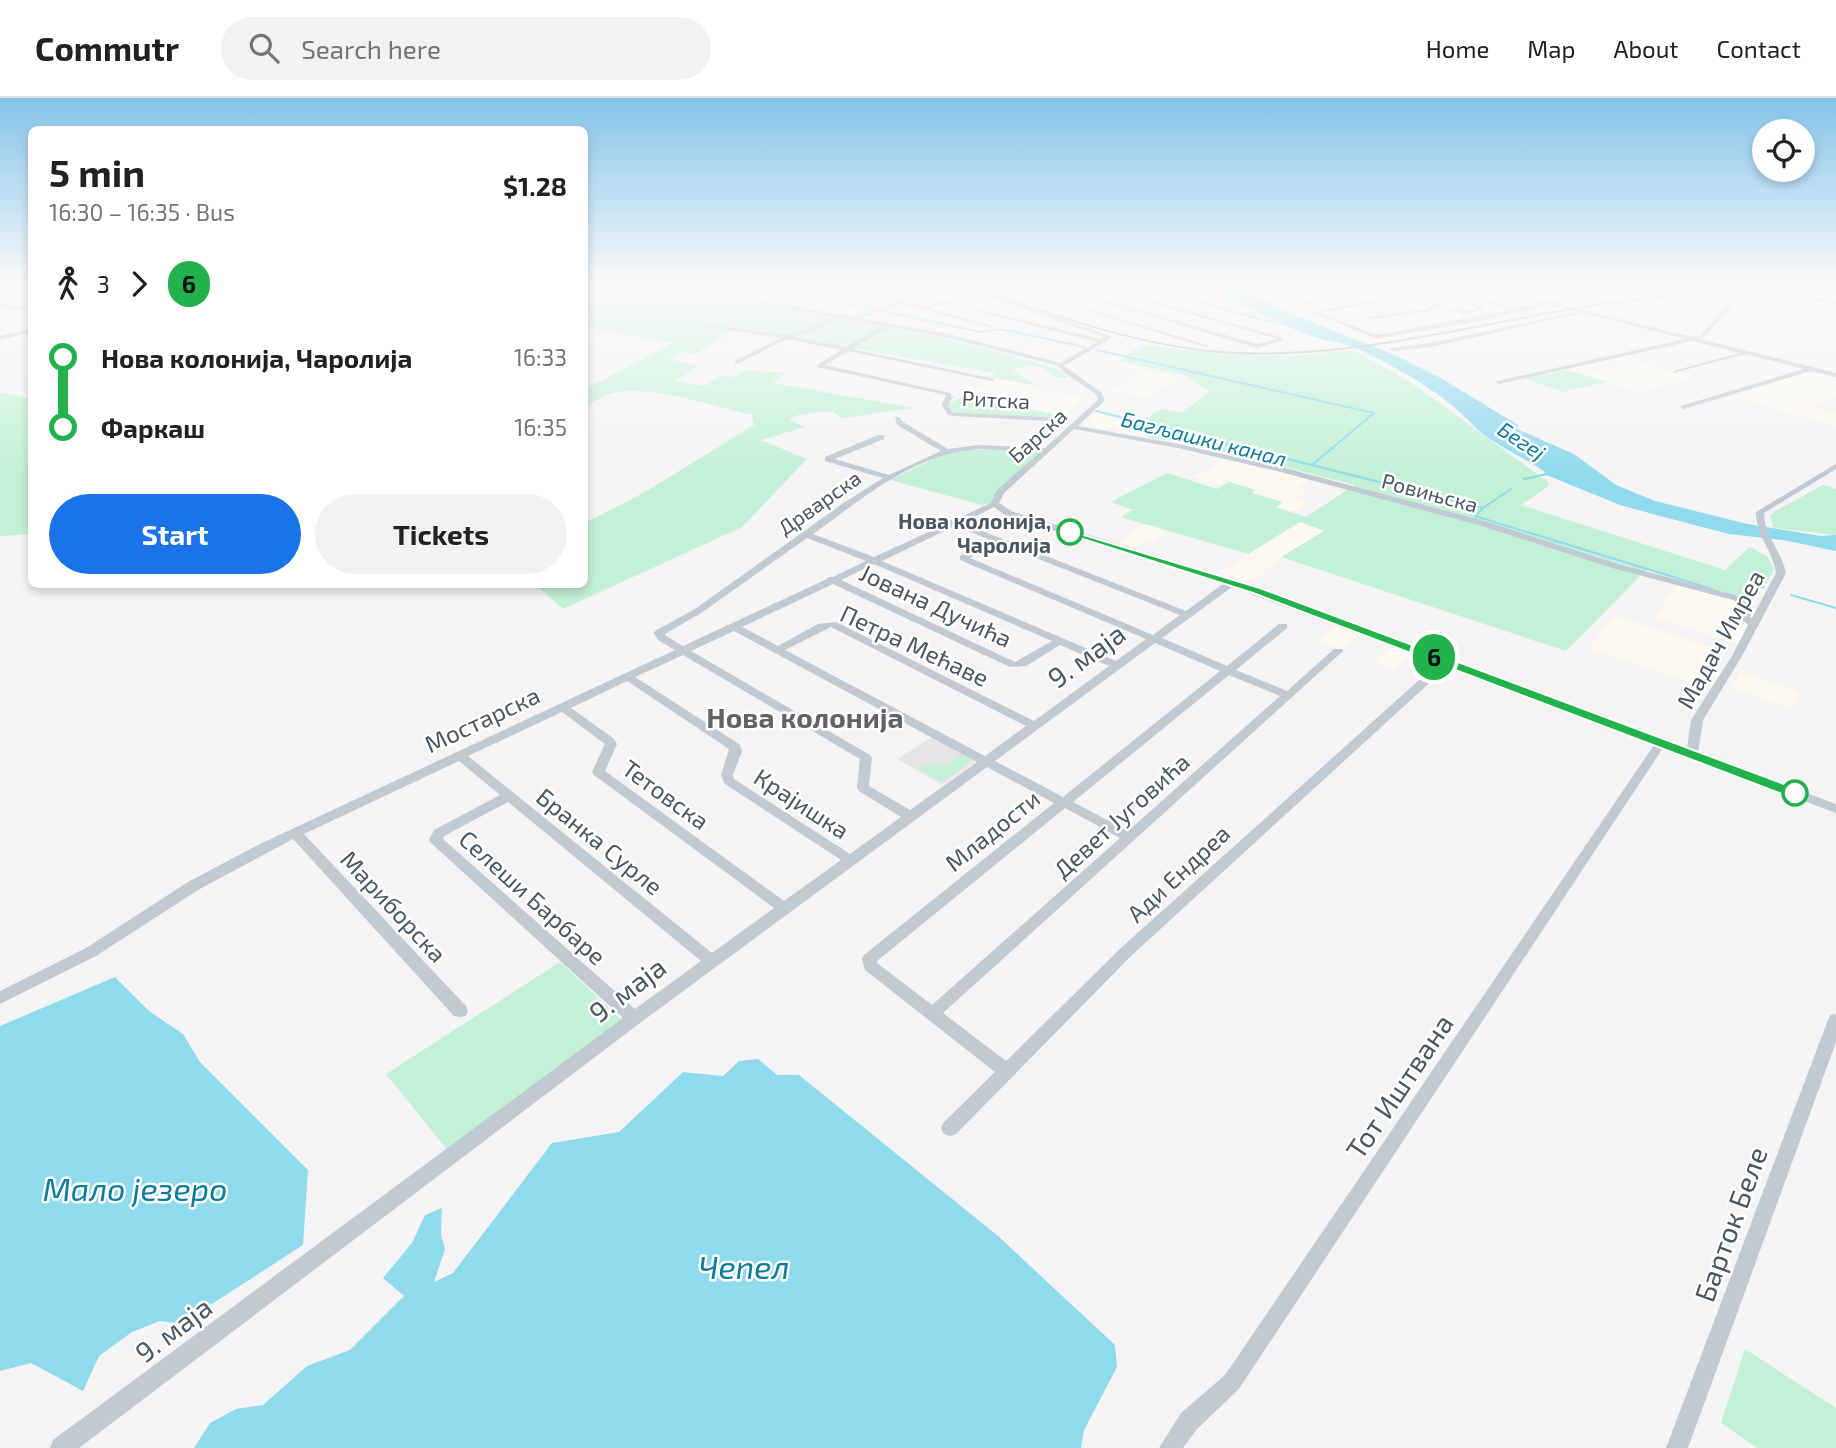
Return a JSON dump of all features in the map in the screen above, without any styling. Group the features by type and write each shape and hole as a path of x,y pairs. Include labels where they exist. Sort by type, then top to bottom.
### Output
{"street":[{"path":"737,362 763,349"},
{"name":"Ритска","path":"845,349 819,366 948,394 950,397 945,405 950,414 1069,424"},
{"path":"852,349 992,379"},
{"path":"996,349 1061,365 1088,349"},
{"path":"1499,382 1647,349"},
{"path":"1731,349 1836,375"},
{"path":"1675,372 1747,353"},
{"name":"Барска","path":"995,504 1000,492 1047,450 1069,424 1102,400 1098,393 1064,370 1061,365"},
{"path":"1684,407 1811,369"},
{"path":"897,418 900,423 947,451"},
{"name":"Ровињска","path":"1069,424 1244,461 1485,524 1615,566 1736,598 1749,608 1745,618 1754,625"},
{"path":"828,459 881,437"},
{"name":"Дрварска","path":"682,650 659,635 660,631 698,611 829,516 891,478 947,451 960,448 1047,450"},
{"path":"828,459 891,478"},
{"path":"1771,545 1760,522 1759,515 1763,509 1836,466"},
{"path":"995,504 1009,513 1232,582 1836,809"},
{"name":"Мостарска","path":"0,998 79,958 193,886 295,833 995,504"},
{"path":"952,522 1189,615"},
{"path":"806,534 1118,666"},
{"path":"995,539 963,558 1289,696"},
{"name":"Мадач Имреа","path":"1692,755 1697,720 1754,625 1781,573 1779,560 1771,545"},
{"name":"Јована Дучића","path":"831,579 1014,665 1022,664 1059,640"},
{"name":"9. маја","path":"61,1448 634,1018 1232,582"},
{"name":"Петра Мећаве","path":"777,650 822,626 832,624 1035,726"},
{"path":"733,626 1130,838"},
{"name":"Младости","path":"1006,1071 870,966 869,959 1283,626"},
{"path":"682,650 866,758 863,788 911,817"},
{"name":"Девет Југовића","path":"933,1013 1338,651"},
{"name":"Ади Ендреа","path":"950,1128 1127,951 1446,662"},
{"name":"Крајишка","path":"626,676 735,747 727,775 729,781 850,860"},
{"name":"Тетовска","path":"562,706 611,744 597,768 598,772 784,908"},
{"name":"Тот Иштвана","path":"1170,1448 1189,1421 1232,1382 1661,743"},
{"name":"Бранка Сурле","path":"459,755 712,961"},
{"name":"Селеши Барбаре","path":"509,796 441,832 436,836 436,840 634,1018"},
{"name":"Мариборска","path":"295,833 460,1011"},
{"name":"Барток Беле","path":"1677,1448 1836,1020"}],"shaded area":[{"path":"1619,358 1693,379 1639,392 1568,369 1581,367 1597,372 1625,365 1610,360"},
{"path":"1144,371 1178,378 1146,398 1111,391"},
{"path":"1806,371 1836,378 1836,396 1809,406 1836,414 1836,426 1732,397"},
{"path":"993,378 1028,384 1026,387 1085,397 1065,415 965,397"},
{"path":"1096,413 1160,429 1147,437 1084,425"},
{"path":"1226,458 1310,480 1299,487 1308,490 1296,498 1308,502 1293,512 1275,507 1282,503 1251,492 1254,489 1227,481 1219,485 1194,477"},
{"path":"1300,522 1325,530 1281,557 1252,583 1220,572"},
{"path":"1148,523 1170,530 1151,543 1145,541 1135,548 1119,542"},
{"path":"1677,584 1744,603 1743,619 1751,627 1739,644 1655,617"},
{"path":"1616,616 1722,651 1700,686 1589,648"},
{"path":"1334,626 1358,635 1341,650 1317,640"},
{"path":"1391,647 1411,654 1394,670 1374,662"},
{"path":"1740,672 1800,692 1792,709 1731,688"},
{"path":"935,735 979,759 942,785 898,759"}],"green space":[{"path":"662,349 703,349 695,354 684,352 668,359 699,366 676,381 704,386 720,376 734,377 746,370 785,373 773,383 915,408 842,418 832,411 798,415 789,419 805,427 761,440 807,459 742,527 563,609 539,588 588,588 588,521 645,492 754,425 752,415 686,398 649,392 614,393 588,405 588,387"},
{"path":"857,349 986,349 1054,367 1068,377 1056,378 1044,369 1030,366 1016,368 1014,371 1032,383 1028,384 991,377 995,373"},
{"path":"1136,349 1292,356 1354,350 1410,382 1547,481 1549,486 1521,505 1725,570 1750,547 1768,557 1774,570 1767,582 1744,598 1647,569 1566,651 1281,557 1324,531 1300,522 1248,554 1121,517 1133,510 1111,502 1167,473 1217,489 1230,482 1255,490 1252,493 1283,502 1276,507 1306,517 1355,485 1190,443 1147,437 1160,429 1142,421 1162,409 1182,413 1209,392 1187,376 1121,361 1125,355"},
{"path":"1567,370 1607,382 1564,392 1525,379"},
{"path":"0,392 28,398 28,534 0,536"},
{"path":"961,397 1059,415 1059,420 955,415 947,405"},
{"path":"961,449 1043,451 992,503 982,505 890,480 948,452"},
{"path":"1823,485 1836,489 1836,535 1774,528 1770,517 1774,512"},
{"path":"962,755 972,760 941,782 918,769 923,765 948,765"},
{"path":"560,962 623,1021 449,1152 386,1074"},
{"path":"1745,1349 1836,1408 1836,1448 1757,1448 1721,1423"}],"water":[{"name":"Бегеј","path":"1358,349 1380,349 1439,377 1518,425 1517,429 1574,454 1616,485 1655,501 1747,524 1821,536 1836,535 1836,551 1783,540 1729,534 1664,517 1620,505 1544,474 1545,472 1489,438 1434,392 1389,364"},
{"name":"Мало језеро","path":"115,977 149,1011 183,1034 200,1062 308,1170 303,1245 181,1324 160,1321 132,1332 99,1356 83,1391 31,1363 0,1371 0,1026"},
{"name":"Чепел","path":"758,1059 777,1075 799,1075 998,1236 1115,1345 1117,1367 1084,1430 1081,1448 194,1448 210,1423 236,1409 263,1405 307,1366 350,1350 404,1296 383,1278 412,1243 425,1215 442,1208 441,1235 445,1249 434,1282 453,1273 552,1143 619,1132 683,1072 723,1076 739,1061"}],"waterway":[{"name":"Багљашки канал","path":"1096,350 1374,413 1312,465"},
{"name":"Багљашки канал","path":"1096,411 1483,508"},
{"path":"1524,479 1547,474"},
{"name":"Багљашки канал","path":"1483,508 1511,489"},
{"path":"1483,508 1475,516 1712,589"},
{"path":"1738,597 1746,596 1753,588 1764,587"},
{"path":"1791,595 1836,608"}],"railway":[{"path":"1195,349 1264,354 1341,349"}],"bus line":[{"name":"6","path":"1070,532 1232,582 1795,793"}],"place":[{"name":"Нова колонија, Чаролија","path":"1070,532"}],"district":[{"name":"Нова колонија","path":"805,717"}]}
